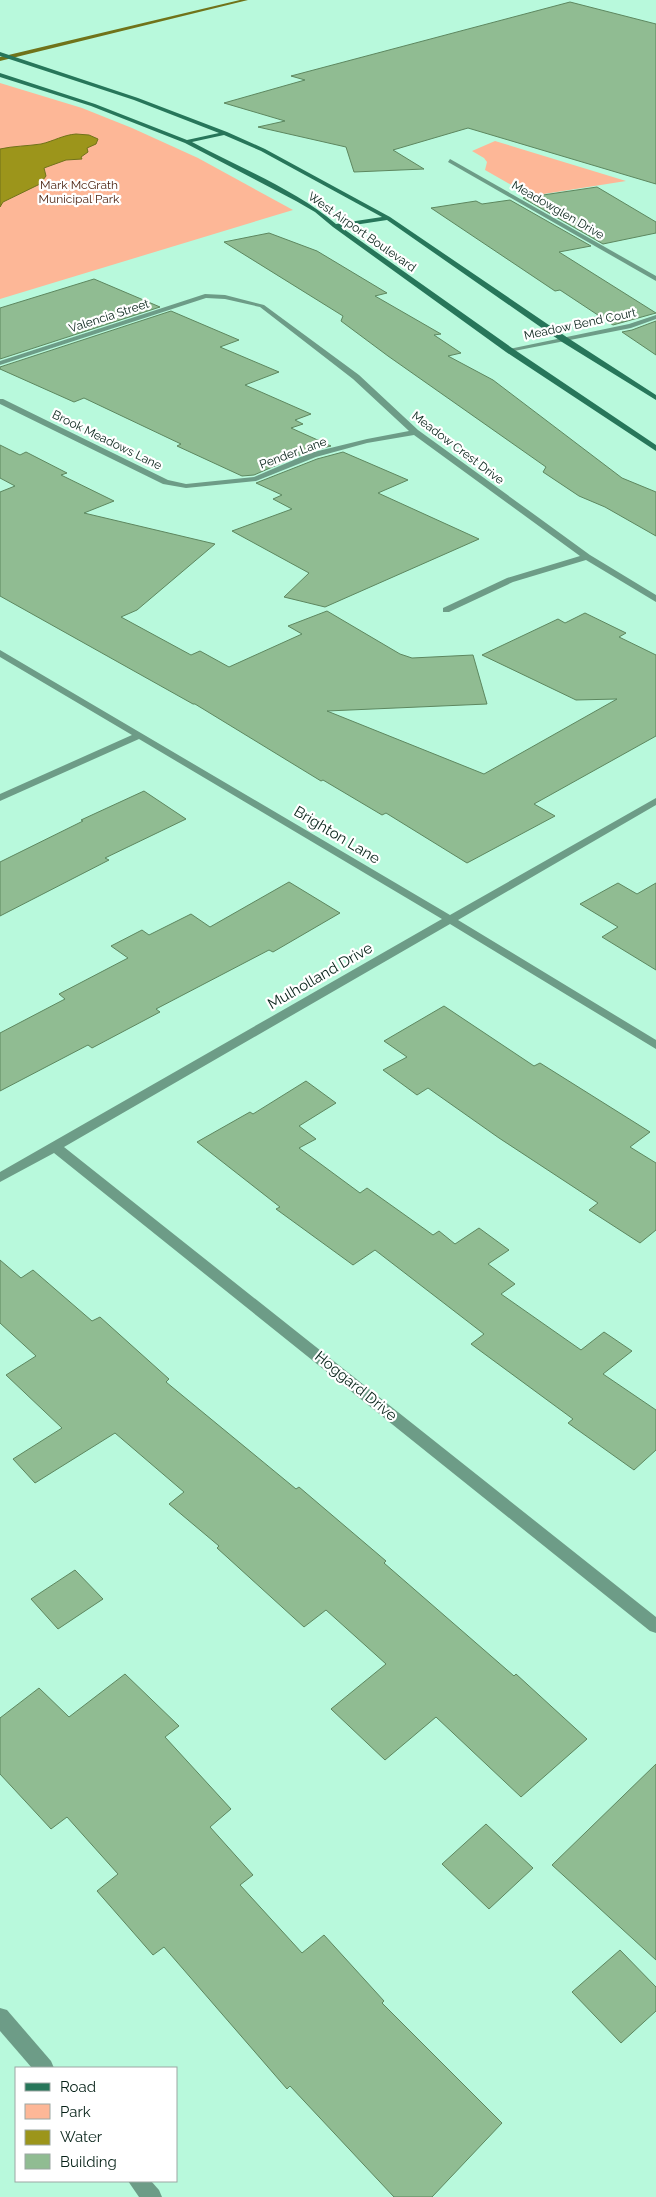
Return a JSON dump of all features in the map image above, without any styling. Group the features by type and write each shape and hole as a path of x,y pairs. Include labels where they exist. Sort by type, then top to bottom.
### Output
{"main road":[{"name":"West Airport Boulevard","path":"0,54 136,99 225,133 262,150 388,218 565,340 656,398"},
{"name":"West Airport Boulevard","path":"0,75 93,104 187,142 298,200 317,211 335,226 509,350 656,449"},
{"path":"187,142 225,133"},
{"path":"335,226 388,218"}],"street":[{"name":"Meadowglen Drive","path":"450,161 656,279"},
{"name":"Valencia Street","path":"0,363 205,296 225,297"},
{"name":"Meadow Crest Drive","path":"225,297 262,306 356,377 415,432 587,557 656,599"},
{"name":"Meadow Bend Court","path":"509,350 631,326 656,317"},
{"name":"Brook Meadows Lane","path":"0,400 166,482 186,486 207,486"},
{"name":"Pender Lane","path":"207,486 256,479 312,455 415,432"},
{"path":"446,610 510,580 587,557"},
{"name":"Brighton Lane","path":"0,653 449,919 656,1045"},
{"path":"0,798 140,735"},
{"name":"Mulholland Drive","path":"0,1178 656,801"},
{"name":"Hoggard Drive","path":"55,1146 656,1626"},
{"path":"0,2017 43,2067"},
{"path":"139,2182 152,2197"}],"green space":[{"name":"Mark McGrath Municipal Park","path":"0,83 82,108 132,128 198,158 293,210 0,299"},
{"path":"495,141 626,181 531,196 485,170 487,162 472,151"}],"water":[{"path":"76,134 89,135 98,139 96,144 87,148 88,152 81,157 82,159 66,160 44,168 46,176 40,184 3,202 0,207 0,149 41,144"}],"building":[{"path":"570,2 656,24 656,184 468,128 393,150 424,169 354,172 346,147 258,127 285,121 224,103 305,80 291,76"},
{"path":"597,187 656,222 656,233 603,244 523,198"},
{"path":"510,200 591,246 559,252 656,313 613,325 560,290 555,291 431,208 476,201 482,204"},
{"path":"269,233 317,251 387,293 375,296 441,334 434,335 461,353 448,356 493,380 622,478 656,492 656,536 605,507 579,496 543,472 546,467 388,356 341,321 343,316 224,242"},
{"path":"94,279 160,307 0,359 0,308"},
{"path":"171,311 239,340 220,347 279,372 245,385 311,414 295,420 303,424 291,428 331,446 309,451 254,475 242,476 177,446 181,444 84,398 74,402 0,369 0,367"},
{"path":"656,321 656,355 622,332 632,330"},
{"path":"0,445 20,455 26,452 67,473 61,475 114,501 84,513 215,544 137,610 121,617 191,655 200,651 229,667 302,634 288,626 327,611 400,654 412,658 473,655 487,704 327,711 484,774 617,699 576,700 482,655 558,619 565,623 585,613 626,633 619,637 656,655 656,736 534,804 555,816 467,863 386,813 382,815 323,780 321,781 195,704 0,596 0,492 15,486 0,478"},
{"path":"343,452 408,480 378,493 479,539 325,607 284,597 309,573 232,531 292,509 273,499 282,495 256,483 317,459"},
{"path":"144,791 186,819 105,858 109,860 0,916 0,862 83,821 81,820"},
{"path":"289,882 340,913 273,952 269,950 156,1009 160,1012 92,1048 88,1045 0,1091 0,1033 65,999 59,994 128,958 111,946 142,930 149,935 191,914 210,927"},
{"path":"618,883 637,894 656,883 656,970 602,937 618,927 580,904"},
{"path":"444,1006 534,1066 540,1063 650,1132 630,1147 656,1163 656,1230 640,1243 589,1210 598,1203 499,1138 428,1088 417,1095 383,1070 407,1057 384,1041"},
{"path":"306,1081 336,1103 299,1126 316,1139 299,1148 360,1193 367,1188 433,1235 439,1231 455,1244 479,1228 509,1250 488,1264 515,1284 501,1294 581,1350 604,1332 632,1351 603,1374 656,1410 656,1450 634,1470 568,1423 573,1419 471,1344 484,1334 375,1250 353,1265 276,1209 280,1207 197,1142 250,1112 253,1114"},
{"path":"0,1260 21,1278 33,1270 92,1321 100,1317 169,1379 166,1382 296,1489 299,1487 386,1561 384,1563 514,1676 516,1674 587,1739 521,1797 436,1717 385,1760 331,1709 386,1664 326,1610 304,1627 217,1548 219,1546 169,1504 184,1492 115,1433 35,1483 13,1459 62,1428 6,1375 36,1356 0,1323"},
{"path":"75,1570 103,1599 58,1629 31,1599"},
{"path":"125,1674 179,1726 165,1737 231,1809 210,1827 253,1875 240,1885 302,1953 324,1935 384,2001 382,2003 502,2123 432,2197 394,2197 290,2086 287,2089 164,1947 153,1955 97,1891 118,1874 67,1817 51,1829 0,1774 0,1718 39,1688 69,1717"},
{"path":"656,1764 656,1960 552,1865"},
{"path":"486,1824 533,1868 489,1909 442,1864"},
{"path":"620,1950 656,1987 656,2011 621,2043 572,1992"}],"waterway":[{"path":"0,59 246,0"}]}
